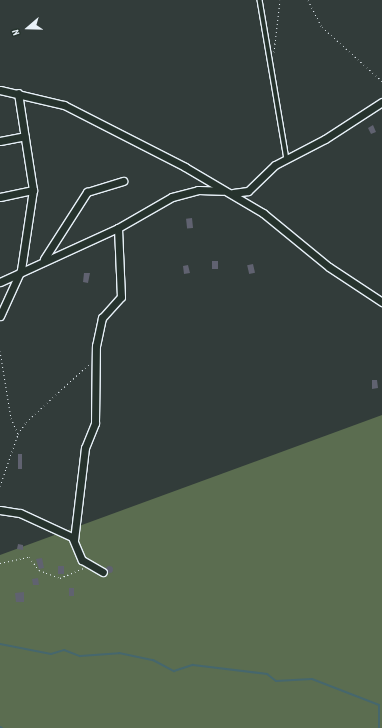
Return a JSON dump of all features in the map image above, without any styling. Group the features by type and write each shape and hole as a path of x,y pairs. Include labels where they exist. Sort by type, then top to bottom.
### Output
{"street":[{"path":"0,90 18,93 71,108 226,192 263,213 329,267 382,302"},
{"path":"0,316 21,270 33,190 18,93"},
{"path":"0,282 21,270 118,228 172,197 198,190 226,192 248,191 287,159 382,102"},
{"path":"0,141 25,136"},
{"path":"43,260 87,192 123,182"},
{"path":"0,197 33,190"},
{"path":"103,572 89,566 79,556 74,540 85,448 95,423 94,359 102,318 122,297 118,228"},
{"path":"0,510 20,512 74,540"}],"lane":[{"path":"260,0 287,159"}],"path":[{"path":"274,55 280,0"},
{"path":"308,0 322,27 382,81"},
{"path":"0,351 11,418 18,434"},
{"path":"0,486 18,434 58,388 94,359"},
{"path":"0,563 29,558 39,570 60,578 89,566"}],"green space":[{"path":"382,415 382,728 0,728 0,555"}],"building":[{"path":"373,125 376,132 371,134 368,128"},
{"path":"192,218 193,228 187,229 186,219"},
{"path":"212,261 218,261 218,269 212,269"},
{"path":"253,264 255,273 249,274 247,265"},
{"path":"188,265 190,273 184,274 183,266"},
{"path":"84,273 90,273 88,283 83,282"},
{"path":"372,380 377,380 378,388 372,389"},
{"path":"18,454 22,454 22,469 18,469"},
{"path":"18,544 23,545 23,550 17,549"},
{"path":"42,558 44,568 39,569 36,559"},
{"path":"58,566 64,566 64,574 58,574"},
{"path":"109,566 112,569 109,572 106,569"},
{"path":"38,578 39,585 33,585 32,579"},
{"path":"69,588 74,588 74,596 69,596"},
{"path":"24,592 24,602 16,602 15,593"}],"waterway":[{"path":"0,644 51,654 64,650 80,656 119,653 153,660 174,671 193,665 267,674 276,681 312,679 379,705 379,728"}]}
